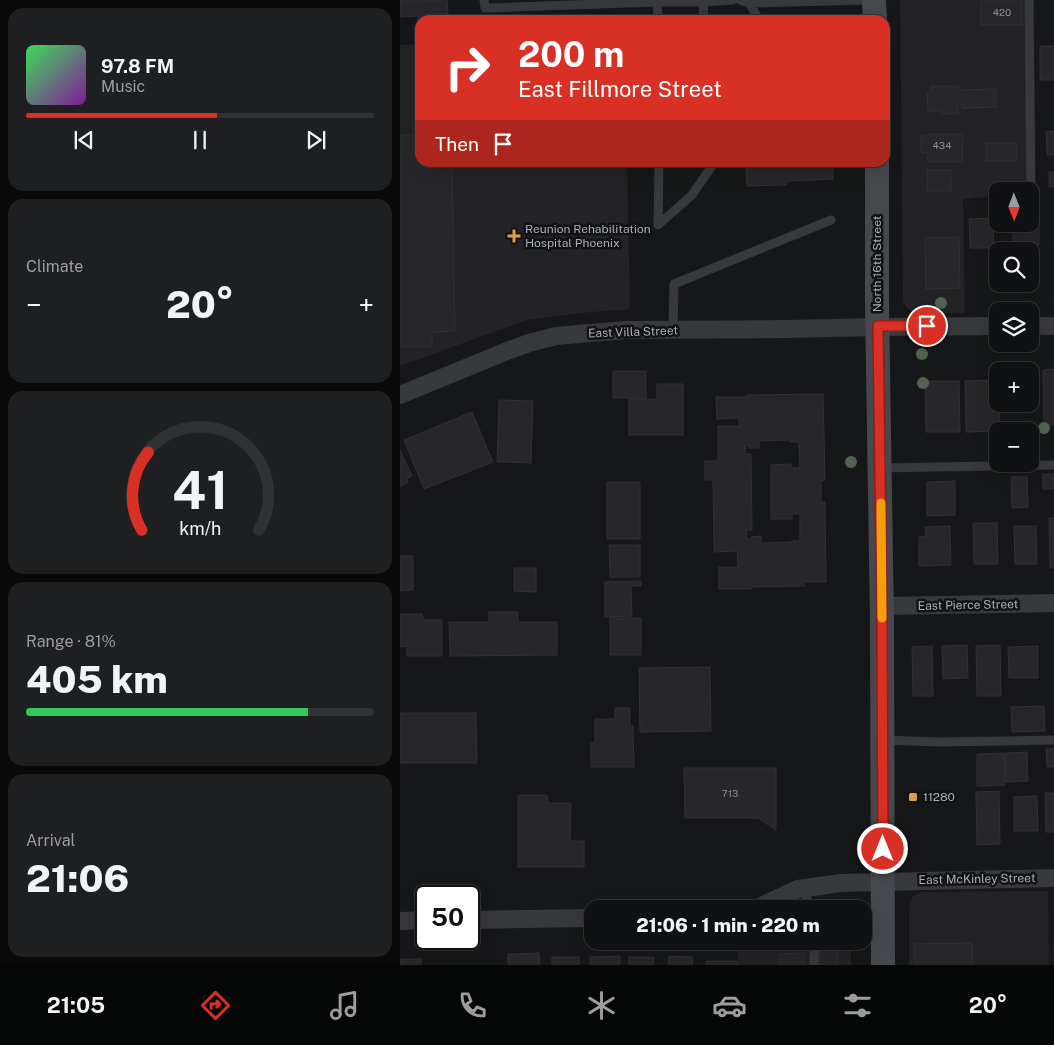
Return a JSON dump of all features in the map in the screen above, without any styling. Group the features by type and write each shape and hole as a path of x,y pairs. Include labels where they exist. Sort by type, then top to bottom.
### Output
{"main road":[{"path":"874,0 875,15"},
{"name":"North 16th Street","path":"877,167 883,882 873,935 883,965"}],"street":[{"name":"East Villa Street","path":"400,395 507,351 556,336 625,330 989,326"},
{"path":"1039,326 1054,326"},
{"name":"East Pierce Street","path":"882,606 1054,603"},
{"name":"East McKinley Street","path":"774,900 798,889 841,883 1054,878"},
{"path":"480,920 584,918"},
{"path":"400,921 415,920"}],"lane":[{"path":"484,0 485,8 733,0"},
{"path":"744,1 869,0"},
{"path":"1029,0 1031,182"},
{"path":"744,1 756,15"},
{"path":"657,2 658,15"},
{"path":"703,2 704,15"},
{"path":"659,167 658,225 692,195 711,167"},
{"path":"673,330 674,284 831,220"},
{"path":"881,468 1054,465"},
{"path":"882,740 939,742 1054,740"},
{"path":"806,888 808,900"},
{"path":"814,950 814,965"}],"shaded area":[{"path":"900,0 1029,0 1030,182 989,182 989,197 963,199 965,313 914,313 903,302"},
{"name":"Reunion Rehabilitation Hospital Phoenix","path":"415,44 415,167 627,167 630,309 527,320 400,366 400,45"},
{"path":"1048,891 1049,965 909,965 909,907 913,896 922,892"},
{"path":"738,950 851,950 851,965 738,965"}],"building":[{"path":"400,0 447,0 448,14 400,17"},
{"path":"981,0 1022,0 1022,25 981,25"},
{"path":"1040,46 1054,46 1054,80 1040,80"},
{"path":"931,86 958,86 958,90 996,89 996,107 962,108 962,104 958,104 958,114 941,114 941,111 928,111 927,92 931,92"},
{"path":"1046,131 1054,131 1054,155 1047,155"},
{"path":"928,134 963,134 962,162 928,162 927,153 921,153 921,136 927,136"},
{"path":"400,135 414,135 415,167 452,167 455,331 432,332 432,347 400,347"},
{"path":"986,143 1017,143 1017,161 986,161"},
{"path":"746,167 833,167 833,179 787,181 786,185 747,186"},
{"path":"927,170 951,170 951,191 927,191"},
{"path":"1049,172 1054,172 1054,187 1049,187"},
{"path":"989,218 989,232 993,232 994,242 989,242 989,248 970,248 969,219"},
{"path":"1013,232 1039,232 1039,242 1013,242"},
{"path":"959,237 960,288 926,289 925,238"},
{"path":"1054,369 1054,425 1044,425 1043,370"},
{"path":"613,371 646,371 646,398 613,398"},
{"path":"989,380 989,412 999,412 1000,422 989,422 989,431 966,432 965,381"},
{"path":"925,381 959,381 960,432 926,432"},
{"path":"657,384 683,384 683,435 629,435 629,399 657,399"},
{"path":"823,394 825,480 821,481 821,502 825,502 826,582 804,582 804,586 719,589 719,567 738,567 737,551 714,552 713,480 705,480 705,461 718,461 718,426 739,426 739,418 717,419 716,397 746,397 746,395","holes":["790,440 790,442 799,442 800,468 791,468 791,464 771,465 771,519 792,519 792,514 800,514 800,541 761,543 761,536 747,539 746,530 752,530 751,454 745,454 745,446 759,448 759,441"]},
{"path":"499,400 533,401 531,463 497,462"},
{"path":"472,412 493,462 424,489 404,440"},
{"path":"400,450 412,476 407,479 408,482 400,486"},
{"path":"1043,474 1054,474 1054,489 1043,489"},
{"path":"1027,476 1028,507 1012,508 1011,477"},
{"path":"955,481 955,515 927,516 927,482"},
{"path":"607,482 640,482 640,539 607,539"},
{"path":"1049,518 1054,518 1054,568 1050,568"},
{"path":"973,523 997,523 998,564 974,564"},
{"path":"950,526 951,565 919,566 919,537 926,536 925,527"},
{"path":"1014,526 1036,526 1037,564 1015,564"},
{"path":"609,545 640,545 640,577 610,577"},
{"path":"400,556 413,556 413,590 400,591"},
{"path":"514,568 536,568 536,592 514,591"},
{"path":"641,581 641,586 631,586 632,616 605,617 605,582"},
{"path":"489,612 518,612 518,622 557,622 557,655 450,656 449,622 489,622"},
{"path":"400,614 422,614 423,620 442,620 442,656 407,656 407,646 400,647"},
{"path":"610,618 641,618 641,655 610,655"},
{"path":"967,645 968,678 943,679 942,646"},
{"path":"1000,645 1001,696 977,696 976,646"},
{"path":"932,646 933,696 913,696 912,647"},
{"path":"1038,646 1038,678 1009,678 1008,647"},
{"path":"710,667 711,731 640,732 639,668"},
{"path":"1044,706 1045,731 1012,732 1011,707"},
{"path":"615,708 630,708 630,726 633,726 634,767 591,767 591,743 595,743 595,719 615,719"},
{"path":"400,713 476,713 477,763 400,763"},
{"path":"1046,749 1054,749 1054,767 1047,767"},
{"path":"1027,752 1028,781 1006,782 1005,753"},
{"path":"1004,753 1005,785 977,786 977,754"},
{"path":"684,768 776,768 776,830 758,818 685,818"},
{"path":"999,791 1000,844 977,845 976,792"},
{"path":"1045,793 1054,793 1054,832 1046,832"},
{"path":"518,795 547,795 548,803 571,803 570,841 584,841 584,867 518,867"},
{"path":"1037,796 1038,831 1014,831 1014,797"},
{"path":"972,943 973,965 915,965 914,944"},
{"path":"819,950 838,950 838,965 820,965"},
{"path":"539,953 540,965 508,965 508,954"},
{"path":"804,953 804,965 779,965 779,954"},
{"path":"620,956 620,965 590,965 590,957"},
{"path":"669,956 693,957 692,965 668,965"},
{"path":"552,957 579,957 579,965 552,965"},
{"path":"629,957 654,957 654,965 629,965"},
{"path":"400,959 421,959 421,965 400,965"},
{"path":"706,961 737,961 738,965 706,965"}],"slow traffic":[{"path":"881,503 882,618"}],"place":[{"name":"Reunion Rehabilitation Hospital Phoenix","path":"514,236"},
{"name":"11280","path":"913,797"}],"route":[{"path":"883,849 881,468 878,326 927,326"}]}
